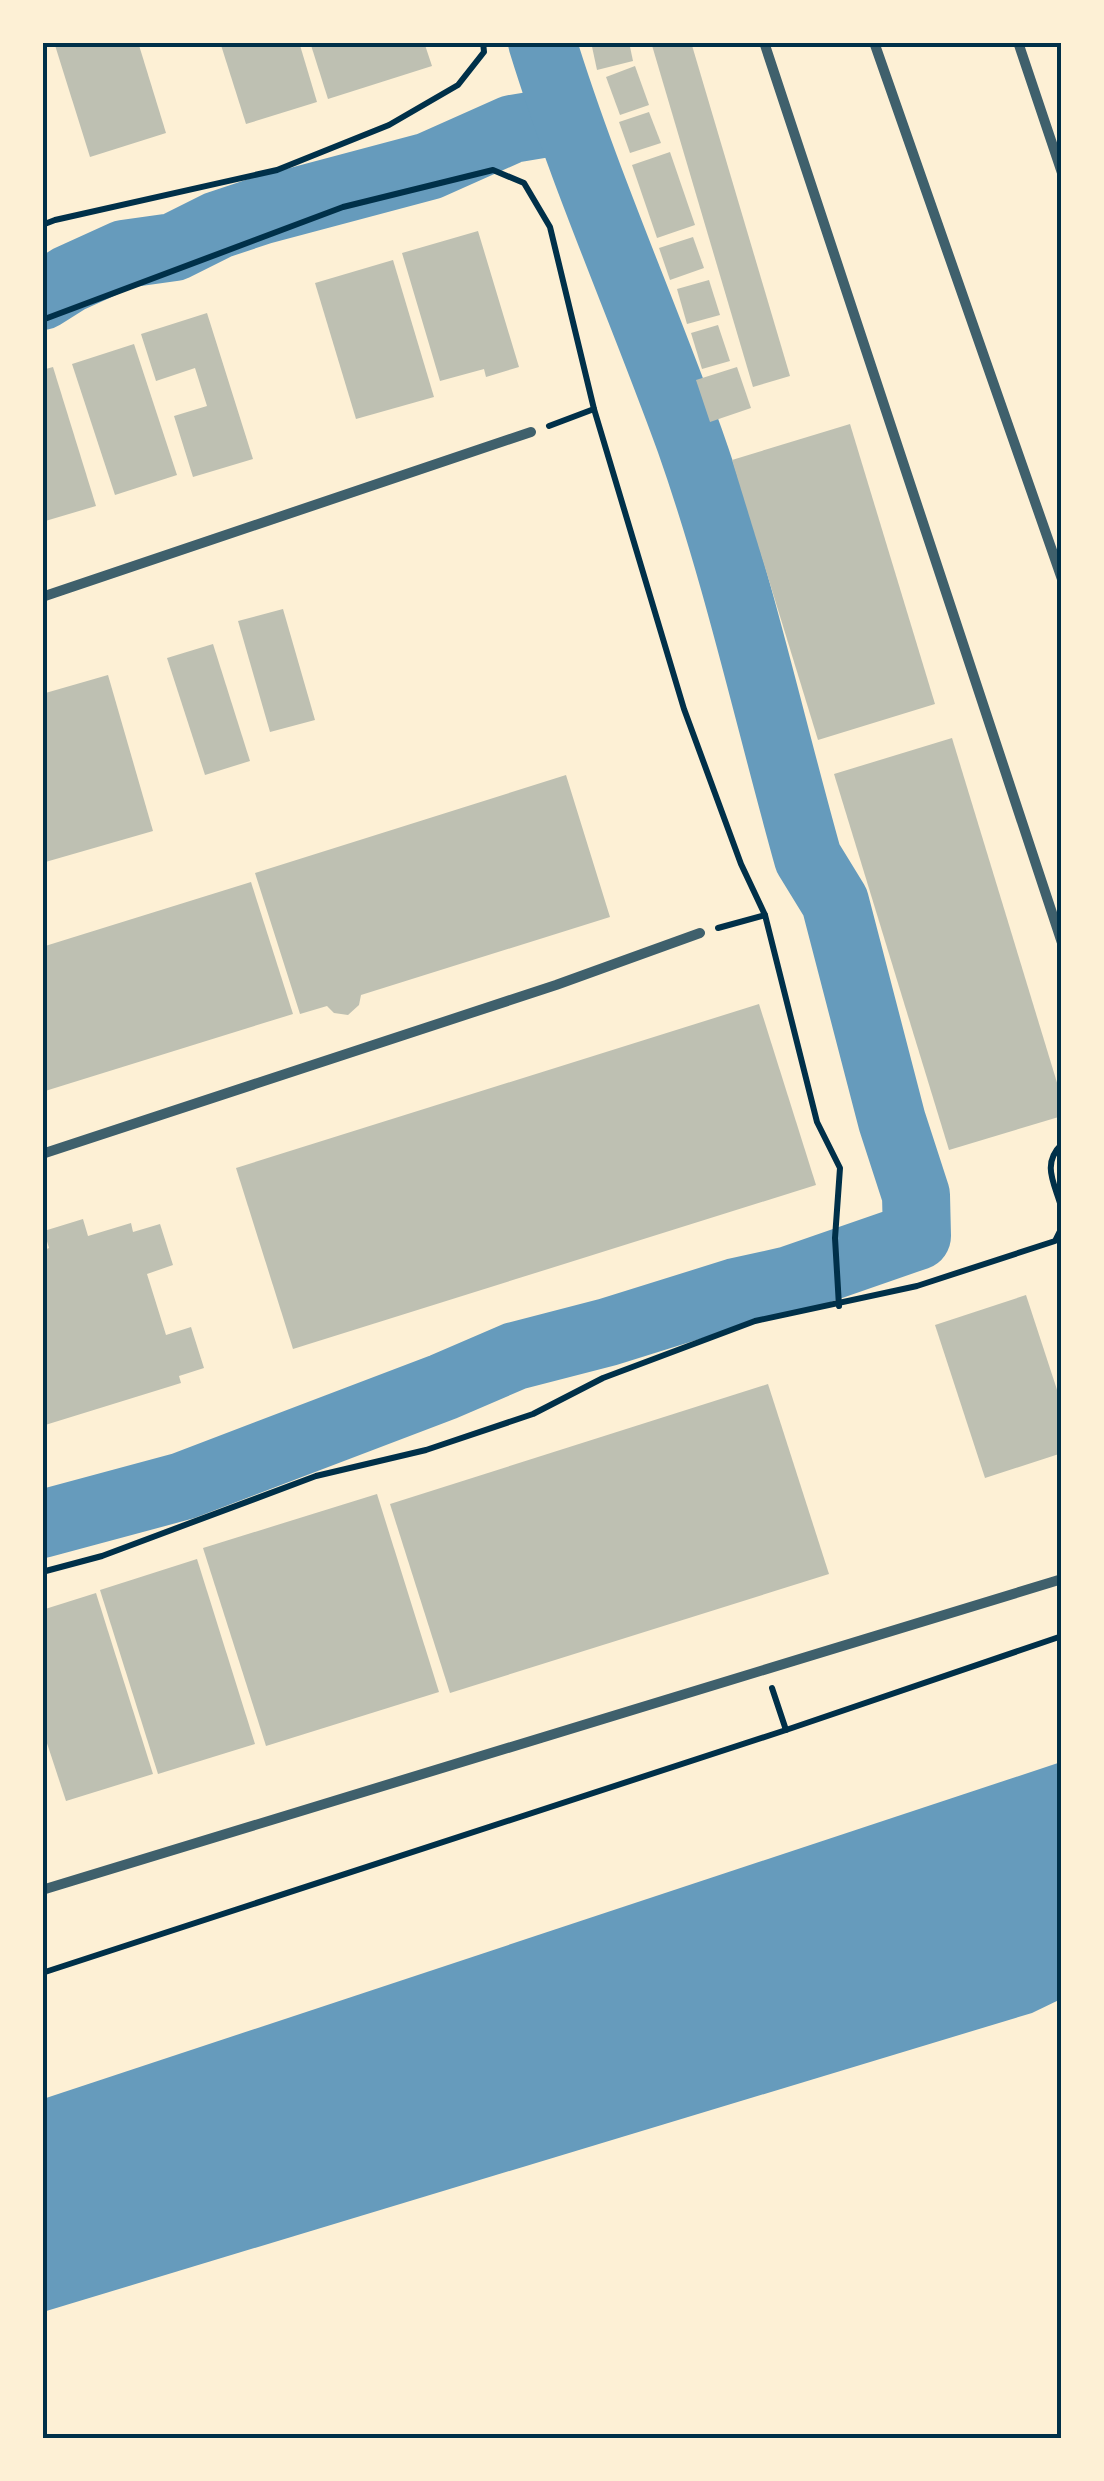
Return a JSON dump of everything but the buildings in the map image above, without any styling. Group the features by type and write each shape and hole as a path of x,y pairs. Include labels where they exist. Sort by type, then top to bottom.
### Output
{"street":[{"path":"764,42 1062,943"},
{"path":"874,42 1062,580"},
{"path":"1018,42 1062,173"},
{"path":"42,597 531,432"},
{"path":"42,1154 556,986 700,933"},
{"path":"42,1890 1062,1578"}],"path":[{"path":"42,225 277,170 389,125 458,85 484,52 483,42"},
{"path":"42,320 343,207 494,170 524,183 550,227 594,409 684,709 740,864 765,914 817,1122 840,1168 834,1238 839,1306"},
{"path":"531,432 594,409"},
{"path":"700,933 765,914"},
{"path":"1062,1144 1056,1148 1048,1168 1062,1210"},
{"path":"42,1572 170,1532 286,1486 426,1450 533,1414 603,1378 755,1322 917,1286 1055,1241 1062,1227"},
{"path":"42,1973 1062,1636"},
{"path":"765,1670 786,1730"}],"water":[{"path":"1061,1762 1061,1999 1032,2013 43,2312 43,2099"}],"waterway":[{"path":"42,1524 183,1486 515,1356 790,1280 917,1236 916,1195 892,1121 835,902 808,858 707,492 542,42"},
{"path":"42,296 124,254 174,247 218,225 260,211 429,166 512,129 566,120"}]}
